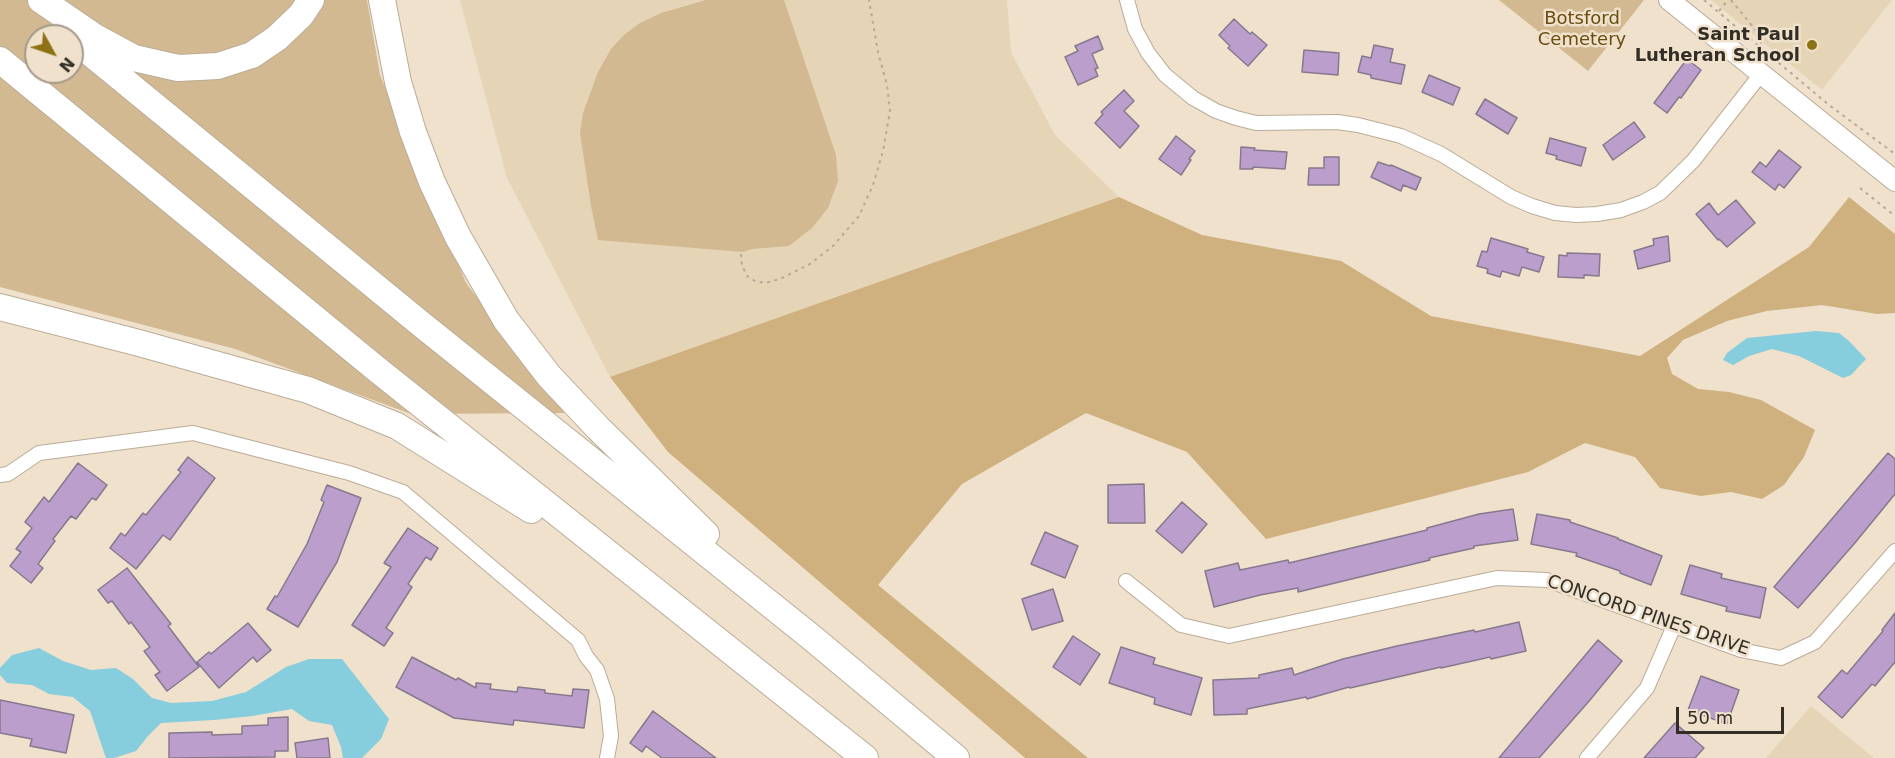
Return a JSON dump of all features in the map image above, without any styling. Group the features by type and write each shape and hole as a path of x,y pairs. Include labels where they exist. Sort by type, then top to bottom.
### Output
{"highway":[{"path":"26,0 55,24"},
{"path":"41,0 95,37 134,58 178,68 218,66 252,55 277,38 301,15 311,0"},
{"path":"382,0 398,82 413,132 432,182 458,237 506,320 549,376 598,428 811,637"},
{"path":"84,48 421,324 811,637 956,758"},
{"path":"0,60 379,371 865,758"},
{"path":"0,307 308,390 397,426 634,575"}],"street":[{"path":"1127,0 1135,29 1148,53 1165,75 1193,98 1216,111 1256,123 1337,122 1401,136 1441,154 1511,197 1555,213 1576,215 1621,210 1660,193 1693,160 1761,74"},
{"path":"1669,0 1895,181"},
{"path":"0,475 8,474 39,453 193,433 349,473 402,492 578,640 586,656 597,670 607,699 611,736 607,758"},
{"name":"CONCORD PINES DRIVE","path":"1126,581 1181,625 1229,636 1497,578 1547,579 1741,650 1781,658 1815,642 1895,551"},
{"path":"1587,758 1647,687 1674,626"}],"path":[{"path":"741,254 742,266 748,277 765,283 780,279 810,264 833,246 858,216 873,185 883,151 890,111 887,85 878,52 869,0"},
{"path":"1704,0 1829,105 1895,154"},
{"path":"1718,12 1730,0 1763,39 1759,46"},
{"path":"1860,188 1895,216"}],"shaded area":[{"path":"460,0 1007,0 1011,52 1055,135 1119,197 610,377 507,178"},
{"name":"Saint Paul Lutheran School","path":"1711,0 1892,0 1822,90"},
{"path":"1119,197 1202,235 1341,261 1431,316 1640,356 1809,247 1849,197 1895,234 1895,313 1877,314 1822,305 1767,311 1727,321 1683,340 1667,358 1672,374 1698,389 1729,392 1761,400 1815,430 1804,457 1784,485 1762,499 1731,492 1701,496 1660,488 1635,457 1585,443 1528,472 1266,539 1187,452 1086,413 962,484 878,585 1088,758 1025,758 668,452 610,377"},
{"path":"1811,706 1874,758 1766,758"}],"green space":[{"path":"0,0 367,0 380,75 466,283 565,413 411,414 235,349 0,287"},
{"path":"706,0 784,0 836,155 838,181 828,208 812,228 789,246 752,249 743,252 598,240 580,133 583,113 598,72 611,49 640,23 661,13"},
{"name":"Botsford Cemetery","path":"1499,0 1644,0 1588,71"}],"water":[{"path":"1816,331 1839,333 1866,359 1851,375 1843,378 1799,356 1772,349 1749,356 1733,365 1723,360 1727,353 1747,338"},
{"path":"39,648 63,661 91,670 116,668 133,679 152,698 171,703 212,701 246,692 286,667 309,659 342,659 389,719 381,739 362,758 343,758 332,725 309,721 292,709 252,716 161,723 136,751 114,758 106,758 90,711 73,697 49,694 32,685 7,683 0,675 0,668 12,655"}],"building":[{"path":"1234,19 1250,34 1252,32 1267,45 1248,66 1228,48 1230,46 1219,35"},
{"path":"1098,36 1103,49 1092,54 1098,68 1095,69 1098,76 1078,85 1065,57 1078,51 1075,46"},
{"path":"1374,45 1393,49 1390,62 1405,65 1401,84 1371,78 1371,75 1358,72 1362,56 1371,58"},
{"path":"1304,50 1339,53 1338,75 1302,72"},
{"path":"1687,59 1701,70 1667,113 1654,103"},
{"path":"1429,75 1460,88 1453,105 1422,92"},
{"path":"1124,90 1134,101 1124,111 1139,126 1120,148 1095,123 1103,114 1101,112"},
{"path":"1485,99 1517,118 1508,134 1476,114"},
{"path":"1634,122 1645,137 1613,160 1603,145"},
{"path":"1176,136 1195,151 1181,175 1159,159"},
{"path":"1550,138 1586,148 1581,166 1556,159 1557,156 1546,153"},
{"path":"1241,147 1287,152 1285,169 1253,167 1253,169 1240,169"},
{"path":"1779,150 1801,167 1784,188 1779,184 1775,190 1752,172 1760,162 1766,167"},
{"path":"1324,157 1339,157 1339,185 1308,185 1309,168 1324,168"},
{"path":"1378,162 1421,178 1416,190 1403,185 1401,191 1371,177"},
{"path":"1736,200 1755,223 1727,247 1696,214 1709,203 1718,215"},
{"path":"1668,236 1670,261 1638,269 1634,251 1654,245 1653,239"},
{"path":"1491,238 1528,249 1527,252 1544,257 1539,272 1522,267 1519,276 1502,271 1500,277 1487,273 1488,269 1477,266 1482,251 1487,252"},
{"path":"1567,253 1600,254 1599,276 1558,277 1559,255 1567,256"},
{"path":"1888,453 1895,459 1895,494 1798,608 1774,587"},
{"path":"188,457 215,478 170,540 163,535 136,569 110,548 121,533 125,536 143,513 146,515 181,472 178,470"},
{"path":"78,463 107,485 96,500 92,498 76,519 71,516 53,539 55,541 38,564 43,568 31,583 10,566 21,552 16,549 32,528 25,522 44,497 49,502"},
{"path":"1144,484 1145,523 1108,523 1108,485"},
{"path":"327,485 361,498 337,562 298,627 267,609 275,596 277,597 307,544 324,502 321,500"},
{"path":"1182,502 1207,524 1182,553 1156,531"},
{"path":"1513,509 1518,540 1474,546 1474,548 1429,558 1430,560 1298,592 1298,588 1214,607 1205,571 1238,563 1240,570 1288,560 1289,563 1427,530 1427,528 1479,514"},
{"path":"1537,514 1570,520 1570,522 1662,556 1651,585 1620,573 1620,571 1576,556 1577,553 1531,544"},
{"path":"408,528 438,548 431,560 426,557 408,584 412,587 386,628 393,633 384,646 352,625 391,567 384,563"},
{"path":"1045,532 1078,546 1065,578 1031,564"},
{"path":"1690,565 1722,574 1721,578 1766,588 1760,618 1726,611 1727,607 1681,594"},
{"path":"127,568 171,624 168,626 199,667 167,691 155,675 160,672 144,651 150,647 112,601 108,603 98,590"},
{"path":"1053,589 1063,621 1032,630 1022,599"},
{"path":"1895,613 1895,662 1875,686 1872,684 1842,718 1818,697 1842,670 1847,674"},
{"path":"1519,622 1526,651 1349,687 1307,699 1306,697 1247,709 1247,714 1214,715 1213,680 1259,678 1259,675 1292,668 1294,675 1343,659 1397,646"},
{"path":"248,623 271,650 257,662 253,657 219,688 197,662 209,652 211,654"},
{"path":"1073,636 1100,654 1080,685 1053,667"},
{"path":"1598,640 1622,661 1590,700 1539,758 1499,758"},
{"path":"1121,647 1155,658 1153,664 1202,678 1191,715 1154,704 1155,698 1109,683"},
{"path":"412,657 476,688 476,683 491,684 490,689 517,692 518,687 572,696 573,689 589,690 584,728 514,720 513,725 454,718 396,687"},
{"path":"1701,676 1739,690 1727,724 1688,710"},
{"path":"0,700 74,715 66,753 30,746 32,739 0,733"},
{"path":"653,711 716,758 662,758 646,746 642,752 630,743"},
{"path":"288,717 288,751 275,751 275,757 169,758 169,733 242,734 242,726 268,725 268,718"},
{"path":"1675,723 1704,748 1695,758 1644,758"},
{"path":"328,738 330,758 297,758 295,743"}],"place":[{"name":"Saint Paul Lutheran School","path":"1812,45"}]}
